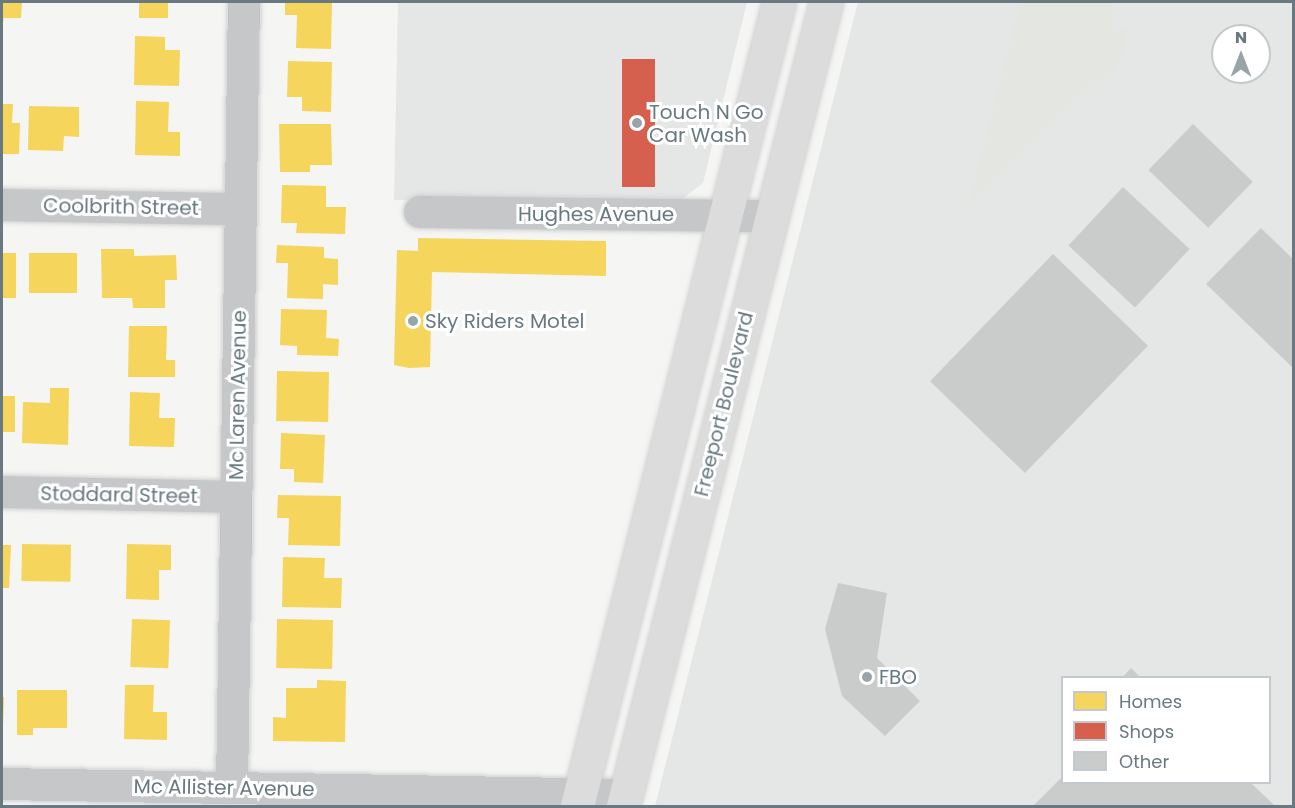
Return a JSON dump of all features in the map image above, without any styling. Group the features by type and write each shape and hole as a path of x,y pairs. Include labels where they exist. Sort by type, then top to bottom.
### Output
{"main road":[{"path":"579,800 779,2"},
{"name":"Freeport Boulevard","path":"624,801 826,2"}],"street":[{"name":"Mc Laren Avenue","path":"232,788 244,2"},
{"name":"Coolbrith Street","path":"2,205 240,210"},
{"name":"Hughes Avenue","path":"420,212 772,216"},
{"name":"Stoddard Street","path":"2,492 236,497"},
{"name":"Mc Allister Avenue","path":"2,784 54,796 232,788 624,801"}],"shaded area":[{"path":"398,2 747,2 703,183 677,203 394,200"},
{"path":"858,2 1293,2 1293,806 655,806"},
{"path":"1021,2 1113,2 1113,25 1126,30 1122,57 1107,84 1100,79 968,206"}],"building: Homes":[{"path":"2,2 22,2 21,18 4,18 2,27"},
{"path":"139,2 168,2 168,18 139,18"},
{"path":"285,2 332,2 331,49 296,48 297,15 285,15"},
{"path":"135,36 165,37 165,50 180,50 179,86 134,85"},
{"path":"288,61 332,62 331,112 302,111 302,97 287,97"},
{"path":"136,101 169,102 168,132 180,132 180,156 135,155"},
{"path":"2,104 13,104 12,123 20,123 19,154 2,154"},
{"path":"29,106 79,107 79,137 64,136 63,151 28,150"},
{"path":"279,124 331,124 332,165 310,165 310,172 280,172"},
{"path":"282,185 326,186 326,207 346,207 345,234 296,233 297,223 281,223"},
{"name":"Sky Riders Motel","path":"418,238 606,241 606,276 432,272 430,367 409,368 394,365 397,250 418,251"},
{"path":"277,245 324,247 324,258 338,259 338,285 323,284 323,299 287,298 288,263 276,263"},
{"path":"101,249 134,249 134,256 176,255 177,280 165,280 165,308 133,308 132,298 102,298"},
{"path":"2,253 16,253 16,298 2,298"},
{"path":"29,253 77,253 77,293 29,293"},
{"path":"281,309 327,310 326,338 339,339 338,356 297,355 297,346 280,345"},
{"path":"129,326 167,326 166,360 175,360 175,377 128,377"},
{"path":"277,371 329,372 328,422 276,421"},
{"path":"50,388 69,388 68,445 22,443 23,402 50,403"},
{"path":"130,392 160,393 159,418 175,418 174,447 129,446"},
{"path":"2,396 15,396 15,432 2,432"},
{"path":"281,433 325,435 323,483 294,482 294,469 280,469"},
{"path":"278,495 341,496 340,546 288,545 289,518 277,518"},
{"path":"22,544 71,545 70,582 21,581"},
{"path":"127,544 171,545 171,570 159,570 159,600 126,599"},
{"path":"2,545 11,545 9,588 2,588"},
{"path":"283,557 325,558 324,578 342,578 341,608 282,607"},
{"path":"132,619 170,620 168,668 130,667"},
{"path":"277,619 333,620 332,669 276,668"},
{"path":"317,680 346,681 345,742 273,741 273,717 286,718 286,688 317,688"},
{"path":"125,685 154,685 153,712 167,712 167,740 124,739"},
{"path":"17,690 67,690 67,728 33,728 33,735 17,735"},
{"path":"2,697 4,697 3,727 2,727"}],"building: Shops":[{"name":"Touch N Go Car Wash","path":"622,59 655,59 655,187 622,187"}],"building: Other":[{"path":"1193,124 1253,182 1208,228 1149,170"},
{"path":"1123,187 1190,249 1135,308 1068,246"},
{"path":"1261,228 1294,260 1294,369 1206,284"},
{"path":"1053,254 1148,346 1025,473 930,381"},
{"name":"FBO","path":"838,583 887,593 877,658 920,701 885,736 842,696 825,629"},
{"path":"1131,668 1139,676 1124,676"},
{"path":"1061,778 1061,784 1252,784 1275,806 1033,806"}],"place":[{"name":"Touch N Go Car Wash","path":"637,123"},
{"name":"Sky Riders Motel","path":"413,321"},
{"name":"FBO","path":"867,677"}]}
